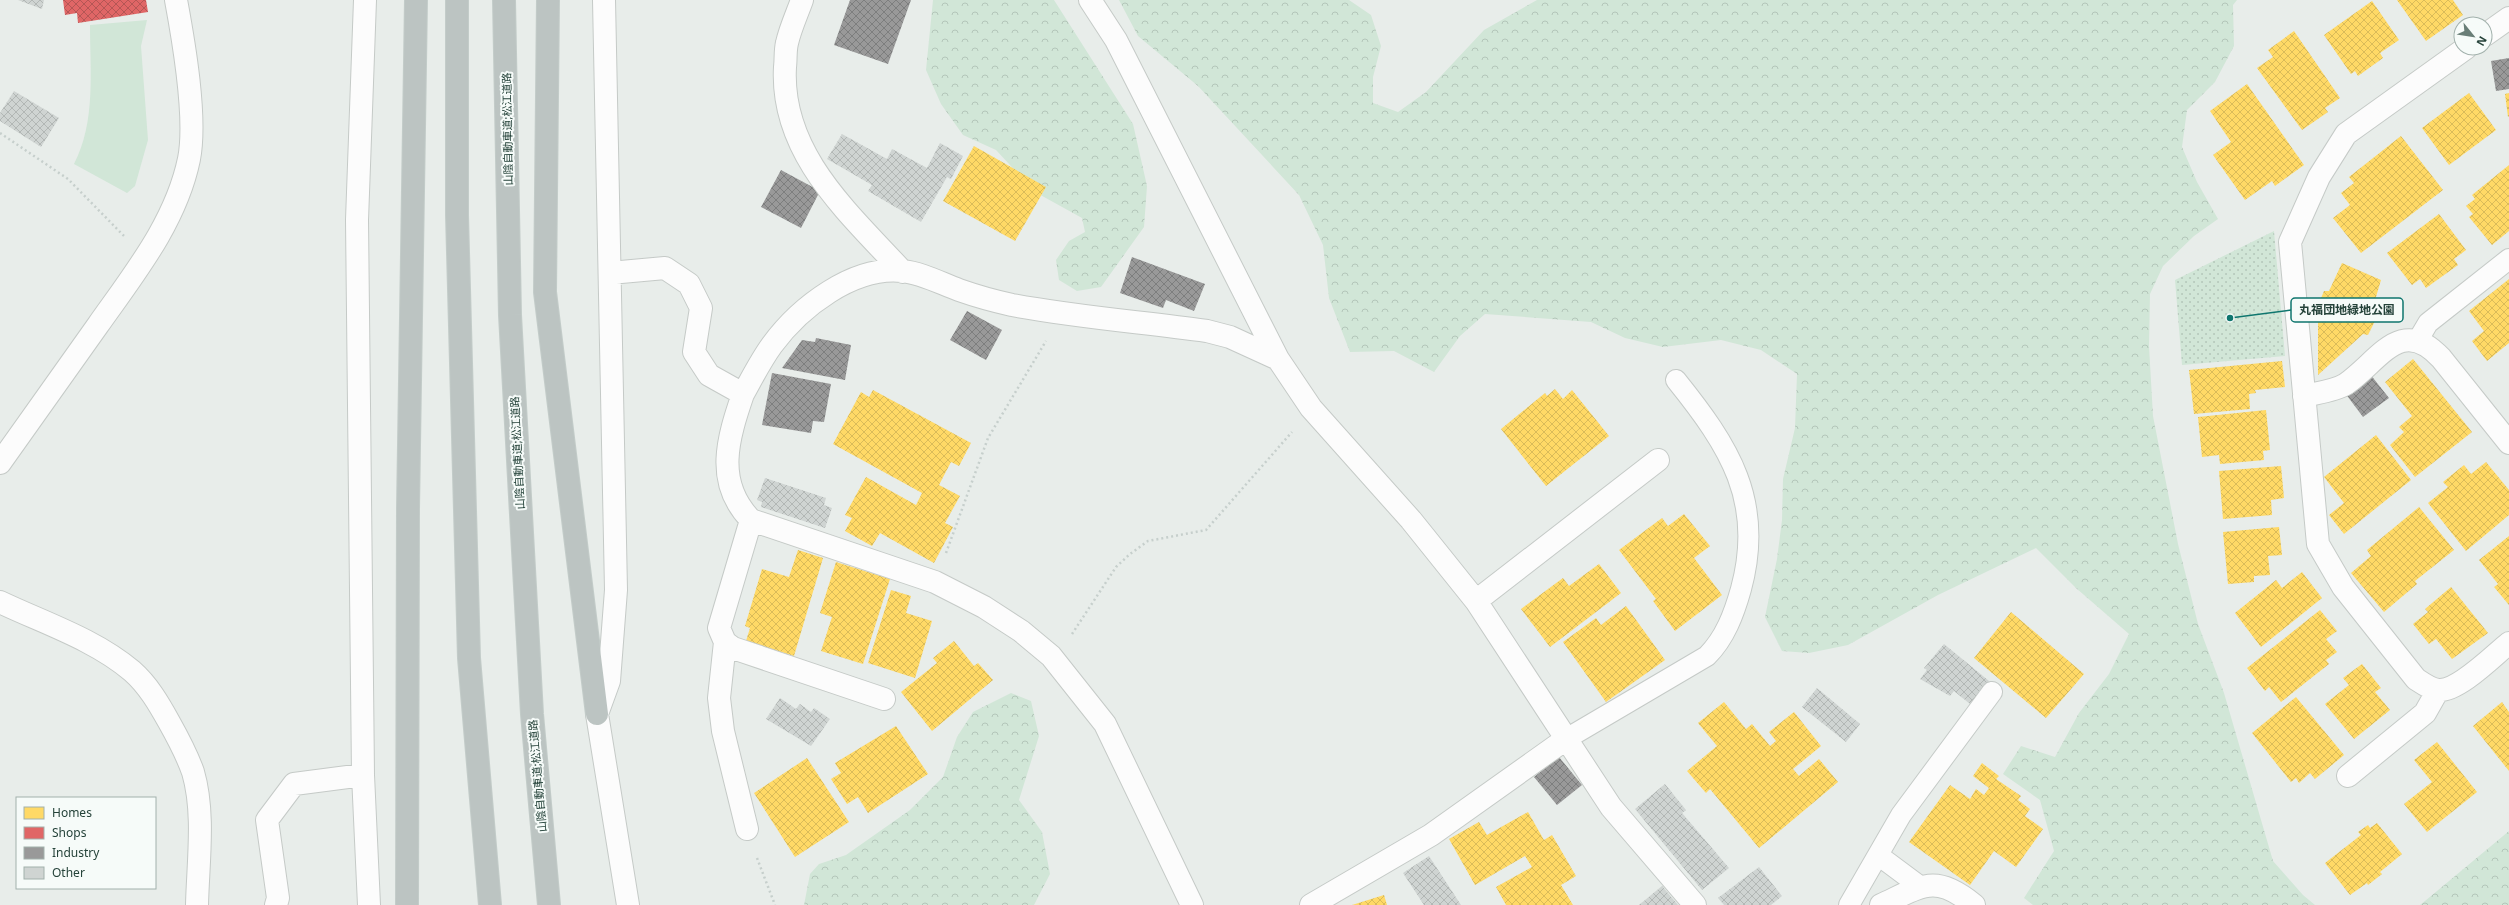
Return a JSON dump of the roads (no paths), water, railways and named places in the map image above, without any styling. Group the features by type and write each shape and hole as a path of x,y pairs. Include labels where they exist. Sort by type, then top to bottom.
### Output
{"highway":[{"path":"407,905 408,509 416,0"},
{"path":"457,0 457,215 469,658 490,905"},
{"name":"山陰自動車道;松江道路","path":"504,0 510,316 532,714 549,905"},
{"path":"548,0 545,292 597,714"}],"street":[{"path":"0,464 152,246 176,202 189,159 191,124 184,47 176,0"},
{"path":"365,0 357,220 363,775 369,905"},
{"path":"604,0 616,590 609,681 597,714 628,905"},
{"path":"802,0 787,44 784,82 790,119 800,146 817,176 903,272"},
{"path":"1090,0 1116,40 1278,359 1311,408 1411,520 1476,601 1611,807 1694,905"},
{"path":"2455,56 2346,134 2319,177 2290,242 2304,396 2318,544 2343,587 2416,679 2438,690 2449,689 2462,681 2509,643"},
{"path":"610,273 665,268 689,284 701,308 694,352 708,375 743,394"},
{"path":"1192,905 1105,724 1051,656 1021,632 984,608 935,582 751,520 739,508 731,490 727,472 728,448 743,394 772,344 795,320 821,298 846,283 875,273 903,272 923,276 960,290 1012,305 1207,331 1230,337 1278,359"},
{"path":"2304,396 2344,385 2391,346 2404,340 2418,340 2430,347 2442,358 2509,443"},
{"path":"1476,601 1658,460"},
{"path":"747,829 723,731 720,698 725,642 719,628 751,520"},
{"path":"0,602 89,643 132,672 149,689 181,744 193,772 198,805 199,838 197,905"},
{"path":"725,642 733,648 884,699"},
{"path":"2348,776 2425,713 2438,690"},
{"path":"1311,905 1431,834 1566,739"},
{"path":"276,905 278,898 267,820 294,784 363,775"},
{"path":"1881,905 1921,887 1931,885 1946,886 1974,905"}],"lane":[{"path":"2418,340 2428,323 2509,259"},
{"path":"1566,739 1707,656 1723,637 1737,604 1744,578 1749,517 1744,491 1733,465 1718,439 1676,380"},
{"path":"1849,905 1901,815 1992,692"},
{"path":"1878,855 1921,887"}],"place":[{"name":"丸福団地緑地公園","path":"2230,318"}]}
